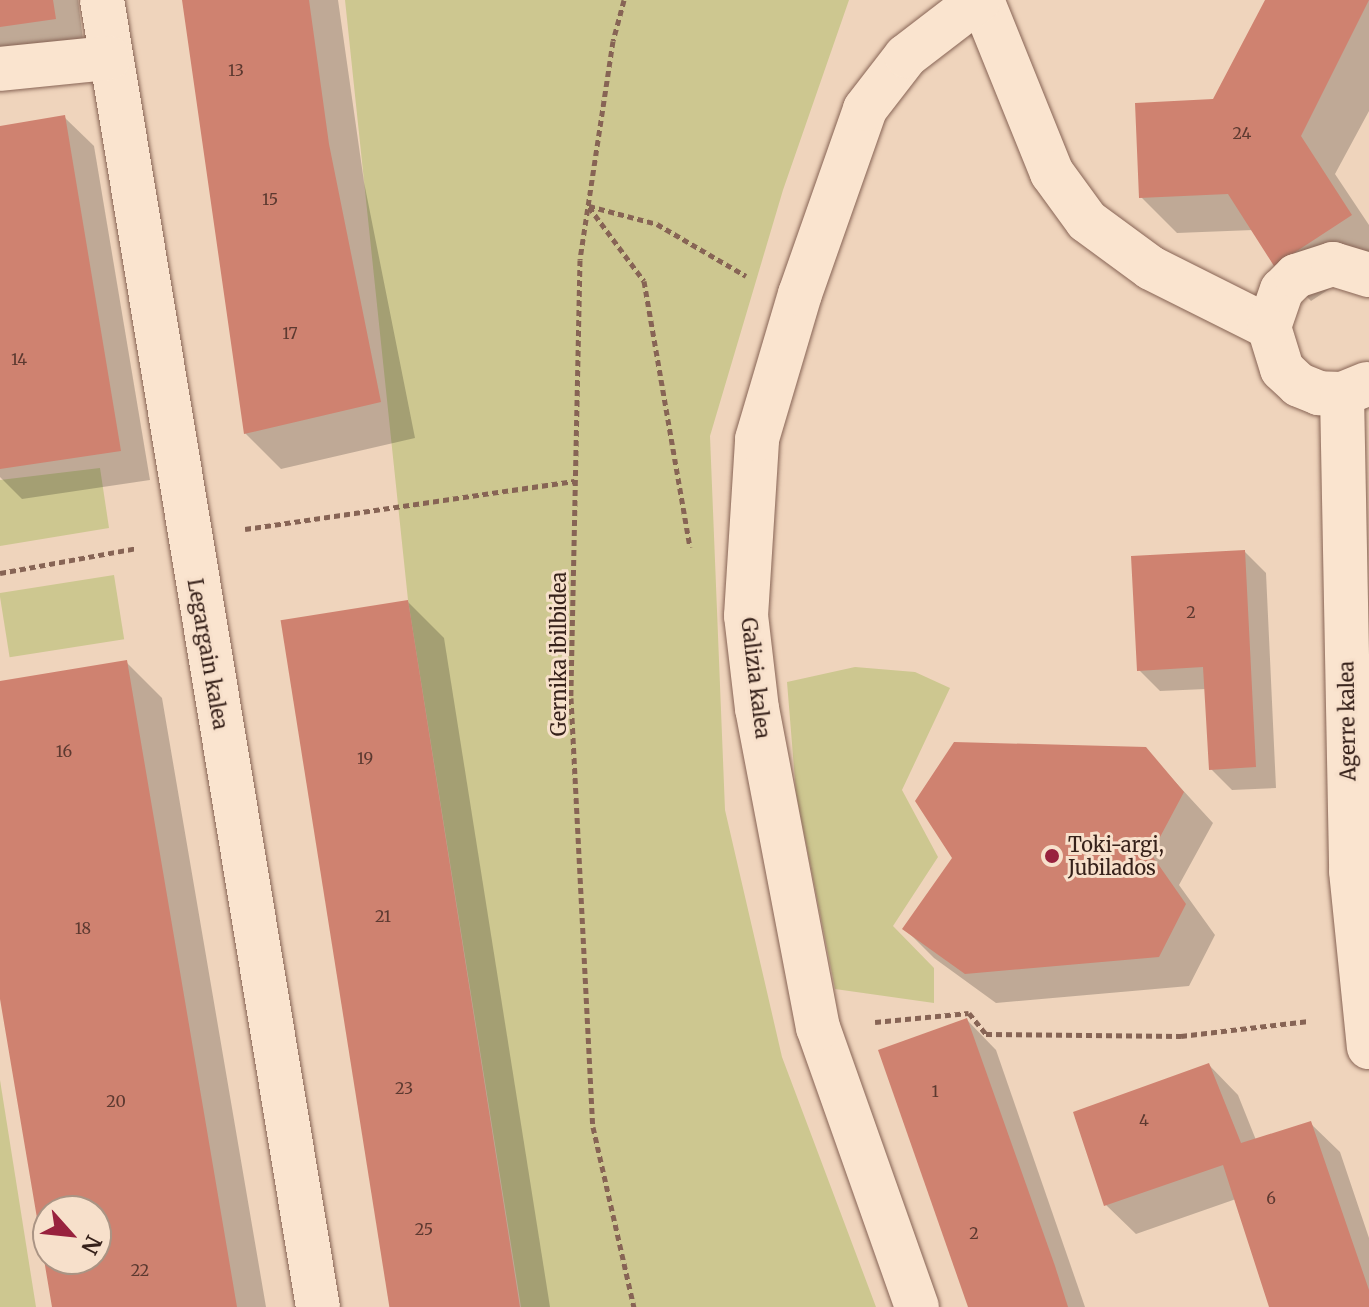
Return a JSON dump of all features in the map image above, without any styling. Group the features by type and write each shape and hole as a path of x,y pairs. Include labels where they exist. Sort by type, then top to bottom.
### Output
{"street":[{"name":"Legargain kalea","path":"102,0 188,537 318,1307"},
{"path":"981,0 1052,173 1087,221 1151,268 1269,327"},
{"name":"Galizia kalea","path":"917,1307 818,1028 757,709 746,616 757,439 800,294 865,109 906,56 981,0"},
{"path":"0,69 109,58"},
{"path":"1356,388 1319,393 1299,385 1282,369 1269,327 1282,290 1296,276 1333,264 1369,275"},
{"name":"Agerre kalea","path":"1356,388 1351,871 1366,1031"}],"path":[{"name":"Gernika ibilbidea","path":"624,0 613,41 580,260 571,698 593,1127 634,1307"},
{"path":"588,206 657,224 733,271 800,294"},
{"path":"588,206 644,281 691,553"},
{"path":"188,537 575,481"},
{"path":"0,573 125,550"},
{"path":"818,1028 969,1013 986,1034 1181,1036 1366,1031"}],"shaded area":[{"path":"345,0 849,0 783,190 710,436 725,810 782,1057 876,1307 521,1307 408,600"},
{"path":"100,468 109,528 0,546 0,480"},
{"path":"114,575 124,639 10,657 0,593"},
{"path":"855,667 915,672 950,688 902,790 938,857 893,926 934,968 934,1003 835,989 796,793 787,682"},
{"path":"0,1080 36,1307 0,1307"}],"building":[{"path":"0,0 53,0 56,19 0,27"},
{"path":"182,0 309,0 329,144 381,402 244,434"},
{"path":"1265,0 1369,0 1301,136 1352,215 1274,266 1228,194 1139,198 1135,103 1213,99"},
{"path":"65,115 121,451 0,469 0,126"},
{"path":"1245,550 1256,767 1209,770 1203,667 1137,671 1131,556"},
{"path":"408,600 520,1307 389,1307 281,620"},
{"path":"127,660 237,1307 52,1307 47,1275 112,1275 112,1195 33,1195 0,999 0,681"},
{"name":"Toki-argi, Jubilados","path":"954,742 1146,747 1184,792 1151,854 1186,904 1159,957 965,974 902,929 952,858 915,801"},
{"path":"967,1018 1068,1307 968,1307 878,1050"},
{"path":"1209,1063 1241,1143 1311,1121 1369,1290 1369,1307 1269,1307 1223,1165 1104,1206 1073,1112"}],"place":[{"name":"Toki-argi, Jubilados","path":"1052,856"}]}
